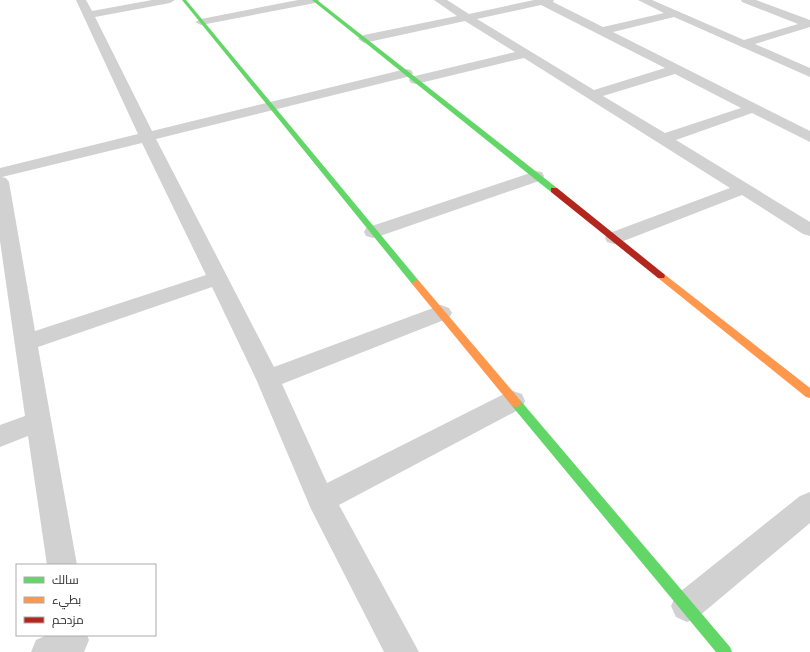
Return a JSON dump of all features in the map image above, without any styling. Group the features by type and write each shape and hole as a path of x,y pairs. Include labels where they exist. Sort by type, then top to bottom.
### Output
{"street":[{"path":"81,0 147,137 268,379 321,500 402,652"},
{"path":"88,15 170,0"},
{"path":"184,0 269,107 513,401 725,652"},
{"path":"201,22 314,0 810,394"},
{"path":"439,0 810,230"},
{"path":"643,0 810,73"},
{"path":"746,0 810,24"},
{"path":"364,39 544,1 810,137"},
{"path":"603,32 674,14"},
{"path":"743,44 810,24"},
{"path":"0,174 269,107 411,76 524,54"},
{"path":"591,95 677,69"},
{"path":"663,139 754,108"},
{"path":"373,232 536,176"},
{"path":"0,182 40,421 62,564"},
{"path":"614,238 743,189"},
{"path":"27,342 218,278"},
{"path":"268,379 441,313"},
{"path":"321,500 513,401"},
{"path":"0,436 40,421"},
{"path":"686,606 810,506"}],"traffic: fast":[{"path":"184,0 416,283"},
{"path":"314,0 554,190"},
{"path":"516,403 725,652"}],"traffic: slow":[{"path":"661,276 810,394"},
{"path":"416,283 516,403"}],"traffic: jam":[{"path":"554,190 661,276"}]}
